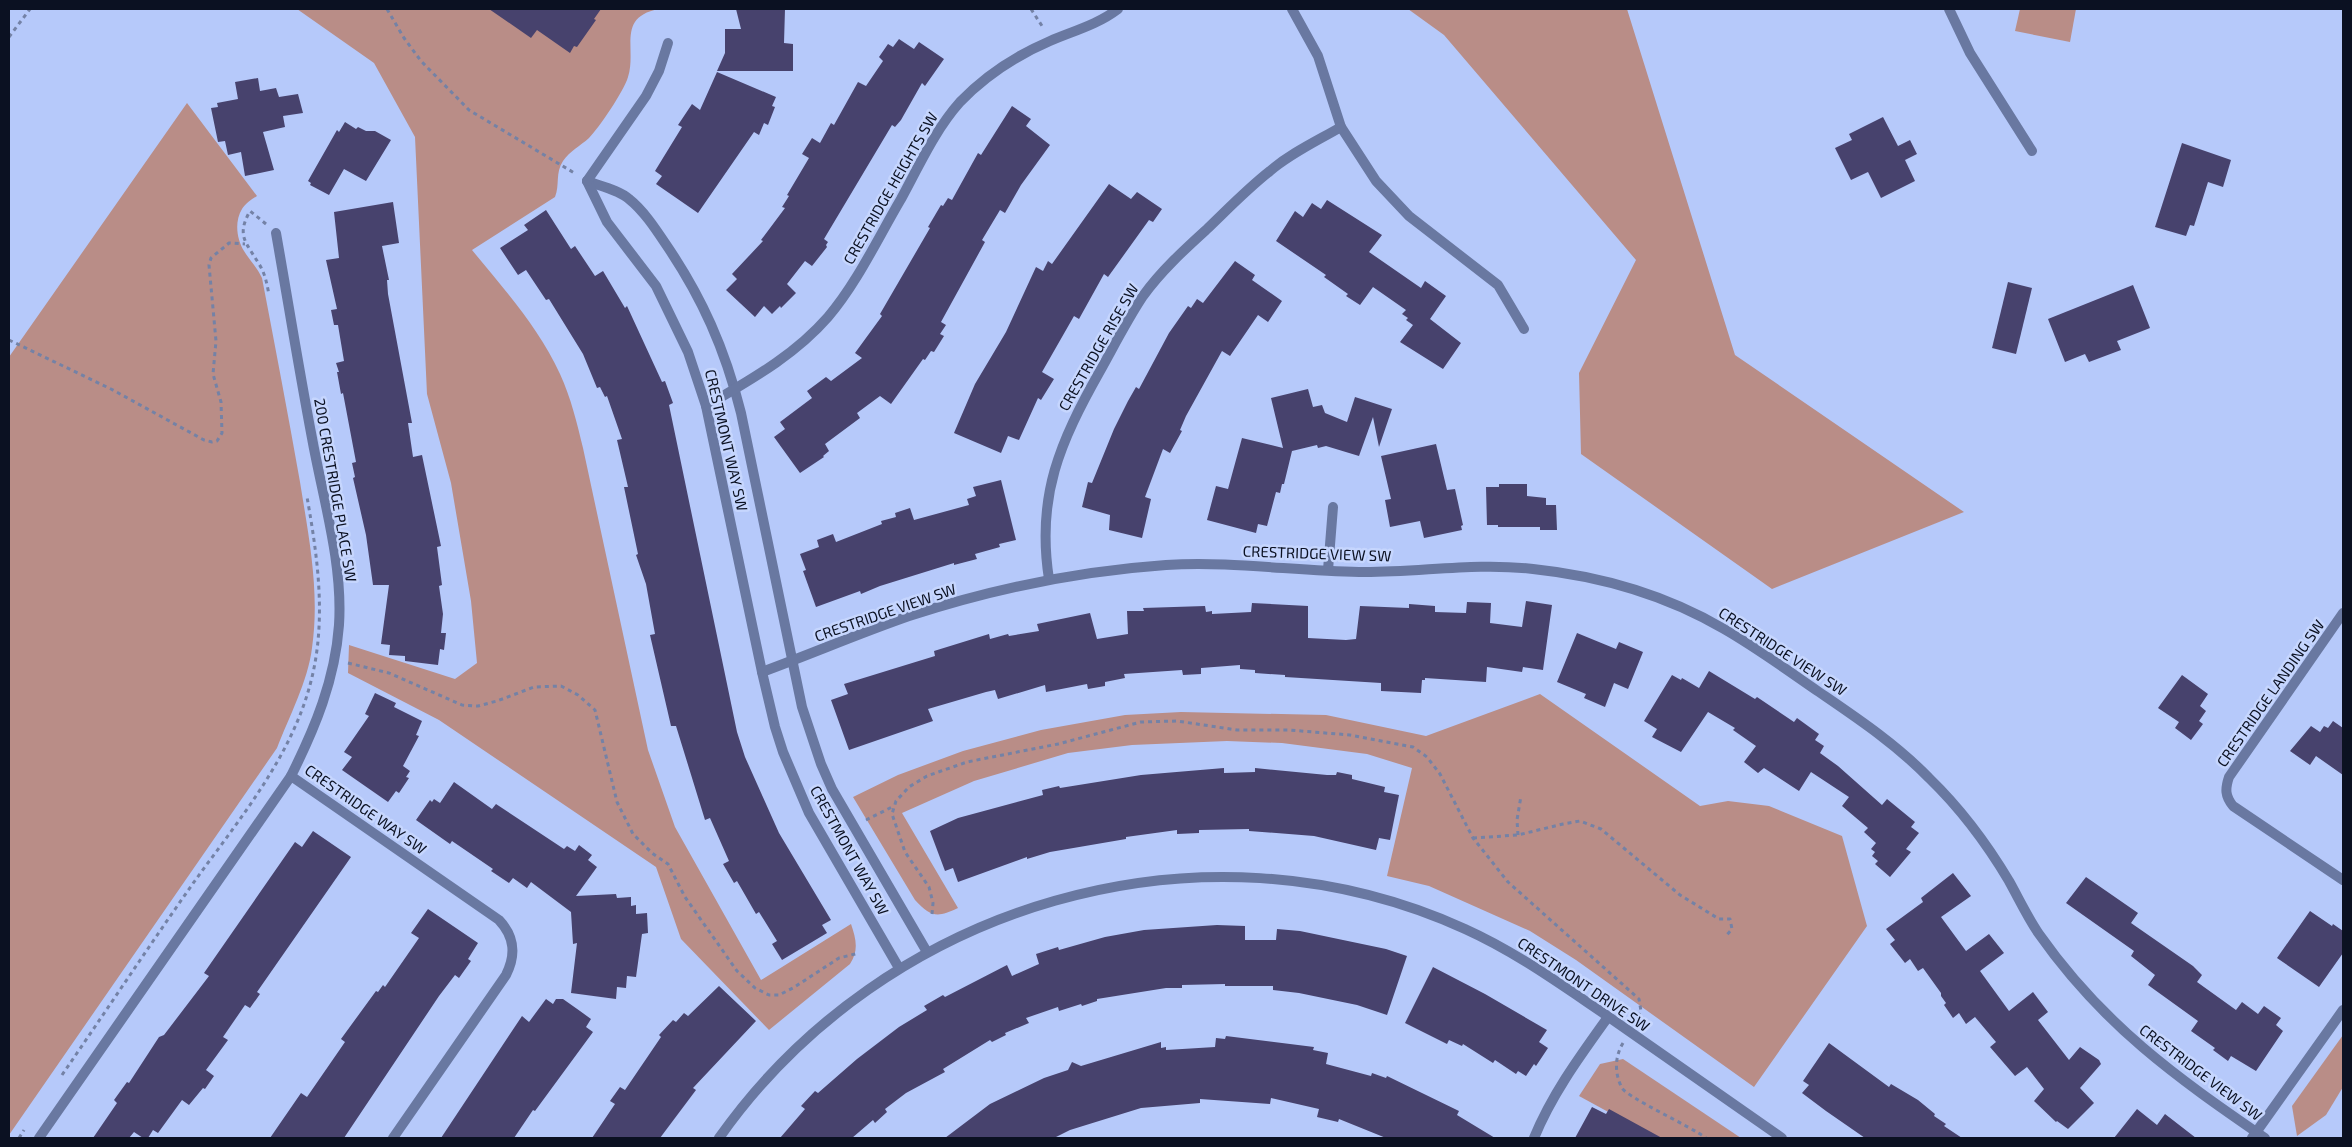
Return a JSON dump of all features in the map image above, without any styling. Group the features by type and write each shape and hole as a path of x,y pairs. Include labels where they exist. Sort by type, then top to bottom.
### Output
{"street":[{"name":"CRESTRIDGE HEIGHTS SW","path":"706,406 786,357 828,317 858,274 939,130 958,104 979,83 1008,61 1051,40 1079,30 1118,9"},
{"path":"1292,9 1318,56 1341,127 1376,181 1392,201 1428,232 1475,265 1498,285 1524,329"},
{"path":"1949,9 1970,53 2032,150"},
{"path":"587,181 646,96 660,72 668,43"},
{"name":"CRESTRIDGE RISE SW","path":"1048,579 1045,555 1045,525 1051,476 1059,452 1072,422 1144,296 1171,262 1270,171 1296,152 1341,127"},
{"name":"CRESTMONT WAY SW","path":"587,181 628,198 659,234 697,294 717,336 735,389 802,707 832,789 927,952"},
{"name":"CRESTMONT WAY SW","path":"587,181 608,222 656,286 688,352 706,406 775,727 799,792 809,812 899,968"},
{"name":"200 CRESTRIDGE PLACE SW","path":"276,233 330,528 338,590 339,624 334,660 322,710 291,776"},
{"path":"1328,570 1333,507"},
{"name":"CRESTRIDGE VIEW SW","path":"762,672 909,616 1048,579 1168,565 1245,565 1396,572 1474,566 1532,568 1588,577 1636,589 1721,627 1762,652 1865,723 1927,775 1958,808 2007,877 2037,932 2102,1012 2175,1075 2254,1135 2265,1138"},
{"name":"CRESTRIDGE LANDING SW","path":"2343,613 2229,777 2225,792 2226,798 2233,806 2343,880"},
{"name":"CRESTRIDGE WAY SW","path":"39,1138 291,776 499,920 513,942 512,964 506,975 393,1138"},
{"name":"CRESTMONT DRIVE SW","path":"719,1138 756,1090 791,1052 850,1001 899,968 927,952 1002,918 1044,903 1086,892 1145,882 1236,878 1286,881 1337,889 1379,899 1464,929 1510,952 1554,978 1782,1138"},
{"path":"2254,1135 2343,1010"},
{"path":"1534,1138 1556,1092 1608,1017"}],"path":[{"path":"9,37 30,9"},
{"path":"387,9 404,38 421,61 446,89 469,110 587,181"},
{"path":"1031,9 1051,40"},
{"path":"271,300 260,265 245,244 242,223 250,211 276,233"},
{"path":"9,340 111,389 204,440 217,441 222,433 221,402 214,374 216,341 209,265 211,258 229,244 245,244"},
{"path":"57,1082 257,793 290,738 310,685 316,654 319,618 319,571 305,489"},
{"path":"352,664 389,674 462,705 478,706 534,687 561,686 578,695 595,710 617,802 632,834 652,853 668,864 685,897 736,971 755,988 769,995 779,995 839,958 859,953"},
{"path":"932,914 934,903 929,888 905,852 892,814 894,806 909,787 927,776 950,767 1058,744 1141,722 1177,721 1237,730 1289,730 1350,735 1413,747 1427,757 1440,774 1473,838 1508,882 1639,999 1641,1011 1616,1054 1616,1067 1622,1088 1635,1098 1694,1129 1706,1138"},
{"path":"1518,835 1517,820 1520,796"},
{"path":"855,826 894,806"},
{"path":"1473,838 1518,835 1580,821 1601,830 1680,895 1719,919 1730,919 1732,929 1725,937"},
{"path":"19,1138 30,1122"}],"shaded area":[{"path":"297,9 659,9 646,13 637,19 631,36 630,66 626,83 611,109 589,138 563,161 559,170 555,197 472,250 531,325 552,357 564,383 583,448 648,750 675,827 761,980 851,924 856,949 850,964 769,1030 681,939 656,867 439,720 348,673 349,645 455,679 477,663 471,601 451,483 427,394 415,137 374,63"},
{"path":"1408,9 1627,9 1735,355 1964,512 1772,589 1581,454 1579,373 1636,260 1444,35"},
{"path":"2020,9 2076,9 2070,42 2015,31"},
{"path":"187,103 257,196 242,209 238,219 237,231 246,255 262,278 307,524 315,606 310,660 307,673 277,748 9,1135 9,357"},
{"path":"1540,694 1700,806 1728,801 1769,806 1842,836 1867,926 1754,1087 1576,960 1530,931 1429,886 1387,876 1412,768 1367,754 1282,743 1227,741 1132,745 1068,753 974,781 902,813 958,908 939,914 930,913 915,900 853,797 898,775 963,751 1041,730 1125,715 1181,712 1326,715 1426,736"},
{"path":"2343,1035 2343,1087 2326,1115 2297,1136 2292,1106"},
{"path":"1623,1059 1741,1138 1656,1138 1579,1096 1600,1064"}],"building":[{"path":"489,9 601,9 594,19 596,20 577,47 574,46 570,53 537,30 531,38"},
{"path":"736,9 785,9 784,43 793,44 793,71 717,71 725,53 725,29 741,29"},
{"path":"899,39 914,49 919,42 944,59 925,86 922,83 901,120 895,127 892,125 824,239 828,242 827,247 812,266 805,261 787,284 796,293 772,314 764,306 755,317 726,290 737,279 732,274 763,241 761,240 785,208 782,207 789,196 787,195 809,158 802,154 812,138 820,143 831,123 834,125 858,82 866,86 883,61 879,57 888,44 893,47"},
{"path":"717,72 776,97 772,106 775,107 768,125 764,123 759,135 754,132 698,213 656,184 662,176 655,171 682,127 678,125 692,104 700,110"},
{"path":"258,78 260,91 276,88 279,97 298,94 303,113 283,116 285,127 263,132 274,170 245,176 241,152 228,155 225,141 218,142 211,108 218,107 217,103 238,99 235,82"},
{"path":"1012,106 1031,119 1026,126 1050,145 1021,185 1005,213 1000,210 982,240 985,242 941,322 946,325 940,334 944,336 934,352 931,351 925,360 923,359 891,404 880,396 857,413 860,418 825,444 829,451 824,457 800,473 774,437 785,429 780,422 812,398 807,391 826,377 831,381 862,358 855,353 882,316 880,314 930,228 928,227 941,205 943,206 948,198 952,200 978,153 981,155"},
{"path":"1883,117 1898,146 1910,140 1917,154 1905,160 1915,181 1881,198 1868,172 1851,180 1835,148 1852,140 1849,134"},
{"path":"345,122 356,129 358,127 366,131 375,131 391,140 366,181 344,169 329,195 310,185 311,183 308,181 337,130 339,132"},
{"path":"2182,143 2231,160 2223,187 2208,182 2194,226 2190,225 2186,236 2155,227"},
{"path":"1109,184 1131,199 1137,192 1162,209 1153,222 1149,220 1108,277 1104,274 1079,319 1074,316 1042,372 1054,379 1041,400 1038,398 1019,440 1008,436 1001,453 954,433 975,384 1006,332 1036,267 1043,271 1048,261 1052,264"},
{"path":"1327,200 1382,235 1369,252 1421,288 1425,281 1446,296 1430,319 1461,343 1443,369 1400,342 1413,325 1402,314 1406,310 1373,287 1360,305 1324,277 1326,275 1276,241 1295,211 1303,217 1312,203 1321,209"},
{"path":"393,202 399,243 382,246 389,280 387,280 388,294 412,423 408,423 413,457 422,455 441,546 437,547 442,585 439,586 443,614 441,633 446,633 444,650 440,649 438,665 405,661 405,656 389,655 390,645 381,644 389,585 373,585 366,535 353,478 355,477 352,463 356,462 336,363 344,361 338,325 334,325 331,310 337,309 326,260 339,258 334,212"},
{"path":"546,210 571,249 575,246 595,276 603,271 625,308 627,306 662,382 665,381 673,403 669,405 737,732 745,757 779,833 831,920 822,925 827,933 782,960 772,944 777,941 759,912 756,914 737,881 734,883 723,864 729,861 710,818 705,820 676,726 671,726 650,635 655,634 646,584 636,555 638,554 624,487 628,487 617,440 622,439 607,396 605,397 600,387 597,388 583,354 549,299 546,300 526,270 518,275 500,248 528,230 524,225"},
{"path":"1235,261 1255,275 1252,280 1282,301 1268,322 1258,315 1230,356 1222,351 1186,416 1180,430 1182,431 1170,453 1163,449 1145,497 1151,499 1142,538 1109,530 1110,515 1082,507 1088,482 1092,483 1114,429 1128,401 1136,387 1139,389 1169,333 1188,306 1191,308 1197,299 1203,303"},
{"path":"2008,282 2032,288 2016,354 1992,348"},
{"path":"2133,285 2150,328 2117,341 2121,350 2089,362 2085,354 2065,362 2048,319"},
{"path":"1308,389 1313,407 1322,405 1325,413 1347,422 1355,397 1392,409 1379,447 1373,417 1359,456 1326,446 1318,448 1317,445 1292,451 1284,484 1282,484 1280,493 1276,492 1267,526 1258,524 1256,533 1207,520 1216,486 1228,489 1242,438 1283,448 1271,398"},
{"path":"1436,444 1447,490 1455,489 1463,525 1461,526 1462,530 1424,538 1420,521 1390,527 1385,500 1391,499 1381,456"},
{"path":"1001,480 1016,540 999,544 1000,547 975,554 977,559 954,565 954,563 880,586 861,594 860,591 816,607 803,571 806,570 800,554 819,547 817,540 833,534 836,542 882,524 881,521 896,517 895,513 910,508 914,520 969,505 967,499 976,496 973,487"},
{"path":"1499,484 1527,484 1527,496 1546,498 1546,505 1556,505 1557,530 1540,530 1540,527 1498,527 1498,525 1487,525 1486,487 1499,487"},
{"path":"1526,601 1552,605 1543,670 1523,667 1522,672 1487,667 1486,682 1425,678 1425,680 1422,680 1421,693 1381,691 1381,683 1285,677 1285,675 1255,673 1255,670 1240,669 1240,665 1201,668 1201,674 1183,675 1182,670 1124,674 1125,678 1105,682 1105,686 1088,689 1087,684 1046,692 1045,685 998,699 995,690 986,692 928,709 933,721 849,750 831,700 848,694 844,684 935,656 934,651 989,634 990,639 1008,634 1009,636 1039,631 1037,624 1090,613 1097,639 1128,634 1127,611 1144,611 1143,608 1205,606 1206,612 1212,611 1212,614 1251,612 1252,603 1308,606 1308,638 1346,640 1356,639 1360,606 1409,608 1409,604 1435,606 1435,612 1466,613 1467,602 1491,603 1490,623 1522,627"},
{"path":"1577,633 1616,649 1619,642 1643,652 1628,689 1614,683 1605,707 1584,698 1586,694 1557,682"},
{"path":"1709,671 1755,699 1757,697 1794,722 1797,718 1819,734 1815,740 1824,746 1820,753 1838,766 1882,805 1887,799 1915,822 1911,827 1919,833 1906,849 1911,852 1890,877 1875,864 1878,861 1872,856 1875,852 1871,849 1876,843 1864,832 1868,828 1842,806 1849,797 1811,772 1799,791 1764,768 1758,773 1744,762 1756,746 1733,730 1735,728 1708,712 1681,752 1652,737 1657,729 1644,721 1672,675 1681,680 1682,678 1699,688"},
{"path":"2182,675 2208,694 2200,706 2206,711 2199,721 2203,724 2191,740 2175,728 2179,722 2158,708"},
{"path":"375,693 396,703 394,707 422,721 416,735 419,736 403,766 410,771 406,777 409,778 399,793 396,791 388,802 342,770 352,757 344,752 369,716 365,714"},
{"path":"2333,721 2343,728 2343,775 2316,756 2310,765 2290,751 2311,726 2320,732 2324,726 2328,728"},
{"path":"1224,768 1224,773 1255,772 1255,768 1327,775 1336,775 1337,772 1352,775 1352,779 1385,787 1384,792 1399,795 1390,840 1379,838 1376,850 1314,836 1249,831 1249,829 1199,830 1199,833 1177,834 1177,830 1126,837 1126,839 1050,852 1027,859 1027,857 958,882 953,868 945,871 930,831 958,818 1043,795 1042,790 1059,786 1060,788 1141,775"},
{"path":"454,782 492,809 496,804 564,849 567,846 575,851 579,845 592,855 588,860 597,867 576,896 616,894 617,898 631,897 631,906 636,905 636,914 647,913 648,933 642,934 636,977 627,976 626,988 617,987 616,999 571,993 577,943 573,944 571,912 531,882 527,888 513,878 509,883 491,871 493,869 452,841 450,844 416,820 430,800 432,802 434,799 440,803"},
{"path":"313,831 351,857 257,992 260,994 250,1008 245,1005 223,1037 228,1040 206,1070 214,1076 205,1089 203,1088 189,1105 182,1100 158,1133 153,1130 148,1138 143,1138 134,1132 129,1138 93,1138 117,1103 114,1100 127,1082 129,1083 159,1037 164,1035 209,976 204,973 295,842 302,847"},
{"path":"1953,873 1971,896 1941,917 1966,951 1989,934 2004,953 1980,971 2009,1011 2033,992 2048,1012 2038,1020 2069,1060 2080,1047 2099,1060 2101,1064 2080,1088 2094,1103 2068,1129 2056,1122 2034,1101 2044,1089 2027,1067 2015,1076 1990,1047 1996,1042 1975,1017 1966,1024 1959,1013 1953,1018 1944,1005 1946,1003 1941,993 1923,968 1918,971 1910,959 1905,963 1890,944 1895,940 1886,929 1923,902 1921,898"},
{"path":"2086,877 2138,913 2131,923 2193,966 2202,975 2197,982 2236,1010 2242,1002 2258,1014 2264,1006 2281,1018 2276,1025 2283,1031 2256,1071 2231,1056 2228,1061 2213,1050 2215,1048 2191,1031 2198,1021 2148,985 2155,975 2131,956 2134,951 2066,903"},
{"path":"428,909 478,943 468,959 471,961 459,978 455,975 439,996 344,1138 270,1138 301,1093 307,1097 345,1042 341,1039 376,991 378,992 383,985 385,987 419,938 411,933"},
{"path":"2310,911 2343,931 2343,953 2319,987 2277,958"},
{"path":"1217,925 1245,926 1245,940 1276,940 1277,929 1300,931 1386,949 1407,956 1387,1015 1357,1005 1299,993 1273,990 1273,986 1182,985 1182,988 1166,988 1097,999 1097,1001 1082,1006 1081,1004 1059,1011 1058,1007 1026,1018 1029,1023 1005,1033 1006,1035 992,1042 990,1040 943,1069 945,1072 906,1093 885,1109 887,1112 875,1123 873,1120 852,1138 780,1138 805,1109 801,1106 815,1091 818,1093 857,1059 899,1027 927,1010 924,1006 943,995 945,997 1007,965 1012,976 1039,964 1036,954 1058,947 1059,950 1105,937 1144,930"},
{"path":"1433,967 1485,994 1547,1030 1539,1042 1548,1048 1536,1066 1534,1064 1526,1076 1518,1071 1516,1074 1495,1060 1493,1063 1463,1044 1462,1046 1449,1040 1447,1044 1405,1023"},
{"path":"719,986 756,1021 693,1088 696,1090 660,1138 592,1138 615,1104 610,1101 620,1087 625,1090 661,1037 659,1035 673,1020 676,1022 684,1013 688,1016"},
{"path":"546,999 553,1004 556,999 563,999 591,1019 586,1027 593,1032 535,1111 533,1110 514,1138 441,1138 522,1016 529,1022"},
{"path":"1226,1036 1314,1047 1313,1050 1328,1053 1326,1064 1371,1076 1372,1073 1386,1078 1387,1076 1459,1111 1457,1115 1495,1138 1386,1138 1339,1119 1338,1122 1317,1117 1319,1109 1271,1098 1270,1104 1200,1099 1200,1103 1141,1108 1070,1130 1054,1138 945,1138 990,1104 1044,1078 1068,1070 1072,1062 1081,1066 1161,1042 1161,1048 1166,1047 1166,1050 1215,1047 1216,1038 1225,1039"},
{"path":"1829,1043 1889,1087 1891,1084 1918,1100 1935,1114 1934,1116 1946,1124 1944,1126 1962,1138 1865,1138 1826,1111 1802,1093 1809,1085 1803,1081"},
{"path":"1592,1107 1606,1114 1609,1109 1662,1138 1575,1138"},
{"path":"2137,1109 2157,1125 2165,1114 2196,1138 2114,1138"}]}
